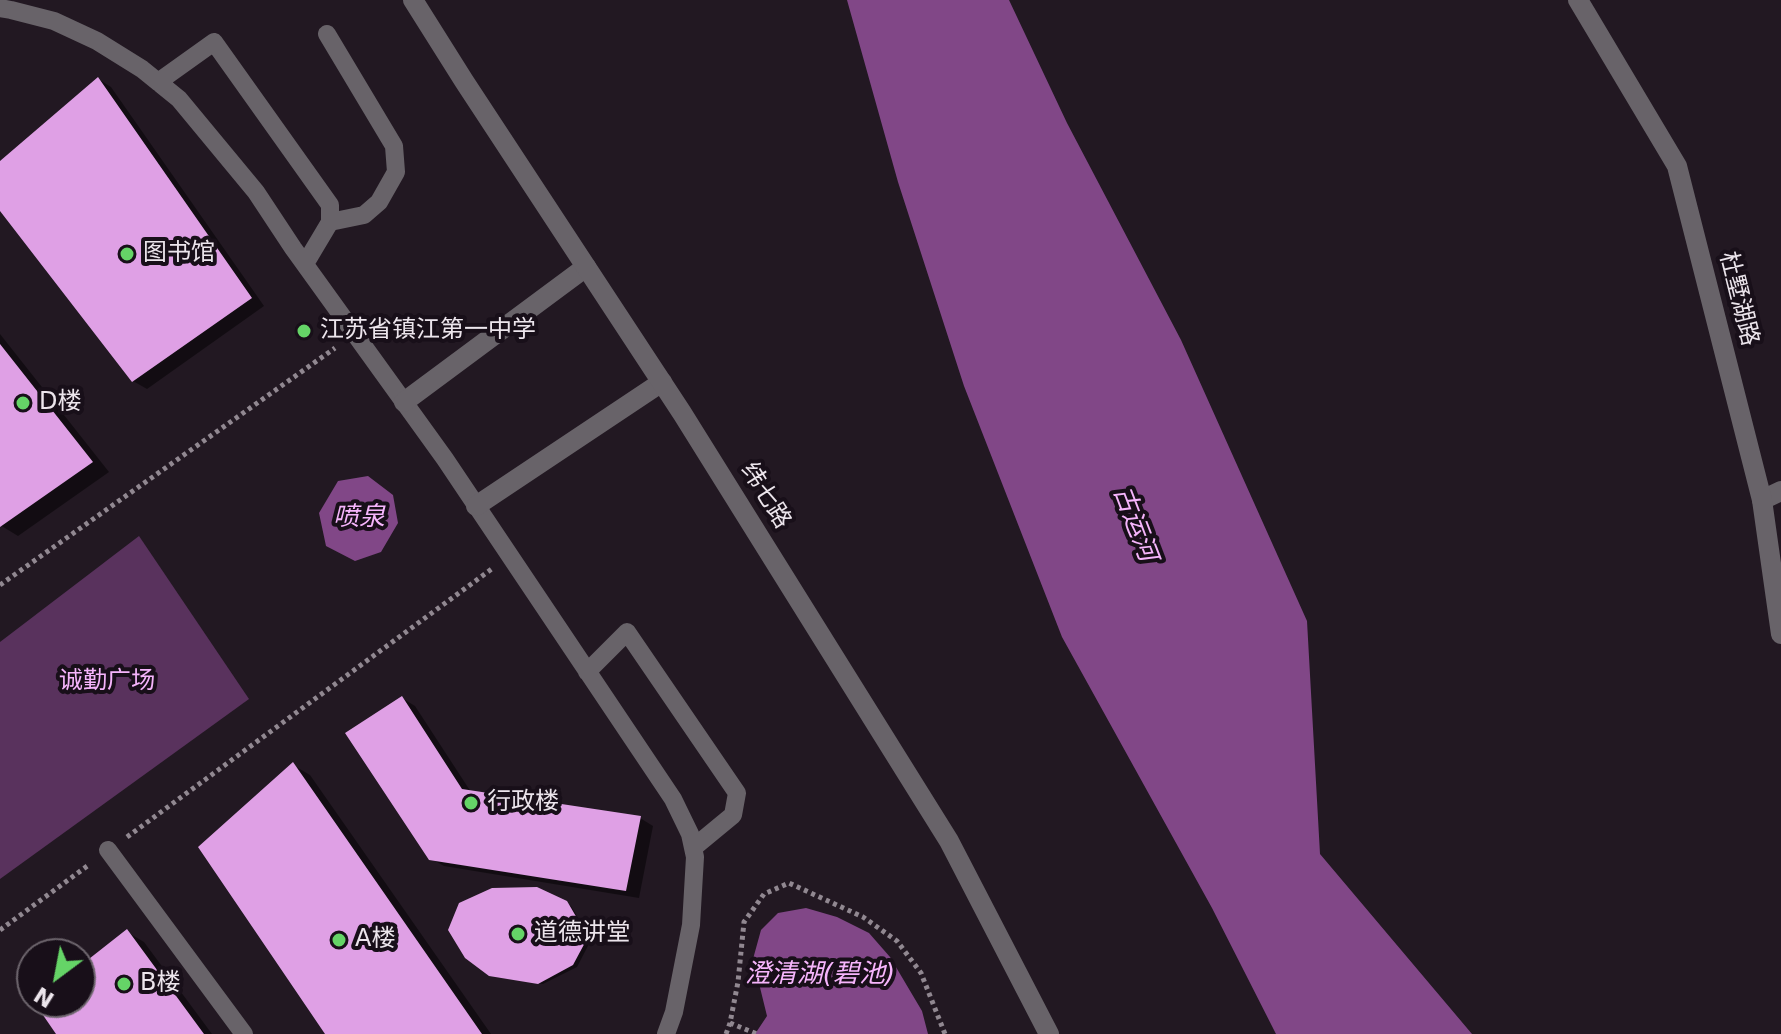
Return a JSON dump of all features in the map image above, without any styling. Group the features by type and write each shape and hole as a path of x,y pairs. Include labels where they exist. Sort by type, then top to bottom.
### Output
{"street":[{"name":"纬七路","path":"413,0 662,382 949,841 1049,1034"},
{"name":"杜墅湖路","path":"1578,0 1677,166 1772,496 1781,634"},
{"path":"404,402 586,267"},
{"path":"476,506 662,382"}],"lane":[{"path":"0,8 54,21 97,41 142,69 179,99 256,192 476,506 673,799 690,834 695,857 691,925 674,1012 666,1034"},
{"path":"327,34 394,146 396,172 379,202 364,215 330,222"},
{"path":"158,82 214,42 330,205 330,222 305,264"},
{"path":"587,672 627,632 737,793 733,815 693,848"},
{"path":"108,850 244,1034"}],"path":[{"path":"0,585 355,334"},
{"path":"0,930 510,556"},
{"path":"726,1034 738,982 744,922 764,894 789,883 863,917 897,941 921,973 945,1034"},
{"path":"730,1023 755,1033"}],"green space":[{"name":"诚勤广场","path":"139,536 249,699 0,879 0,642"}],"water":[{"name":"古运河","path":"847,0 1009,0 1067,123 1181,340 1307,621 1320,854 1472,1034 1276,1034 1212,908 1062,637 964,386 898,182"},
{"name":"喷泉","path":"368,476 393,495 398,523 381,552 355,561 326,546 319,513 338,481"},
{"name":"澄清湖(碧池)","path":"806,908 837,917 869,933 890,957 922,1011 928,1034 755,1034 767,1016 753,959 761,930 778,913"}],"building":[{"name":"图书馆","path":"98,77 252,298 132,382 0,211 0,161"},
{"name":"D楼","path":"0,344 93,462 0,527"},
{"name":"行政楼","path":"402,696 462,789 641,816 626,891 429,860 345,733"},
{"name":"A楼","path":"293,762 482,1034 325,1034 198,847"},
{"name":"道德讲堂","path":"537,887 567,901 588,937 573,965 538,984 489,976 465,958 448,930 459,903 492,888"},
{"name":"B楼","path":"127,929 204,1034 56,1034 45,1018 96,1018 96,953"}],"place":[{"name":"图书馆","path":"127,254"},
{"name":"江苏省镇江第一中学","path":"304,331"},
{"name":"D楼","path":"23,403"},
{"name":"行政楼","path":"471,803"},
{"name":"道德讲堂","path":"518,934"},
{"name":"A楼","path":"339,940"},
{"name":"B楼","path":"124,984"}]}
